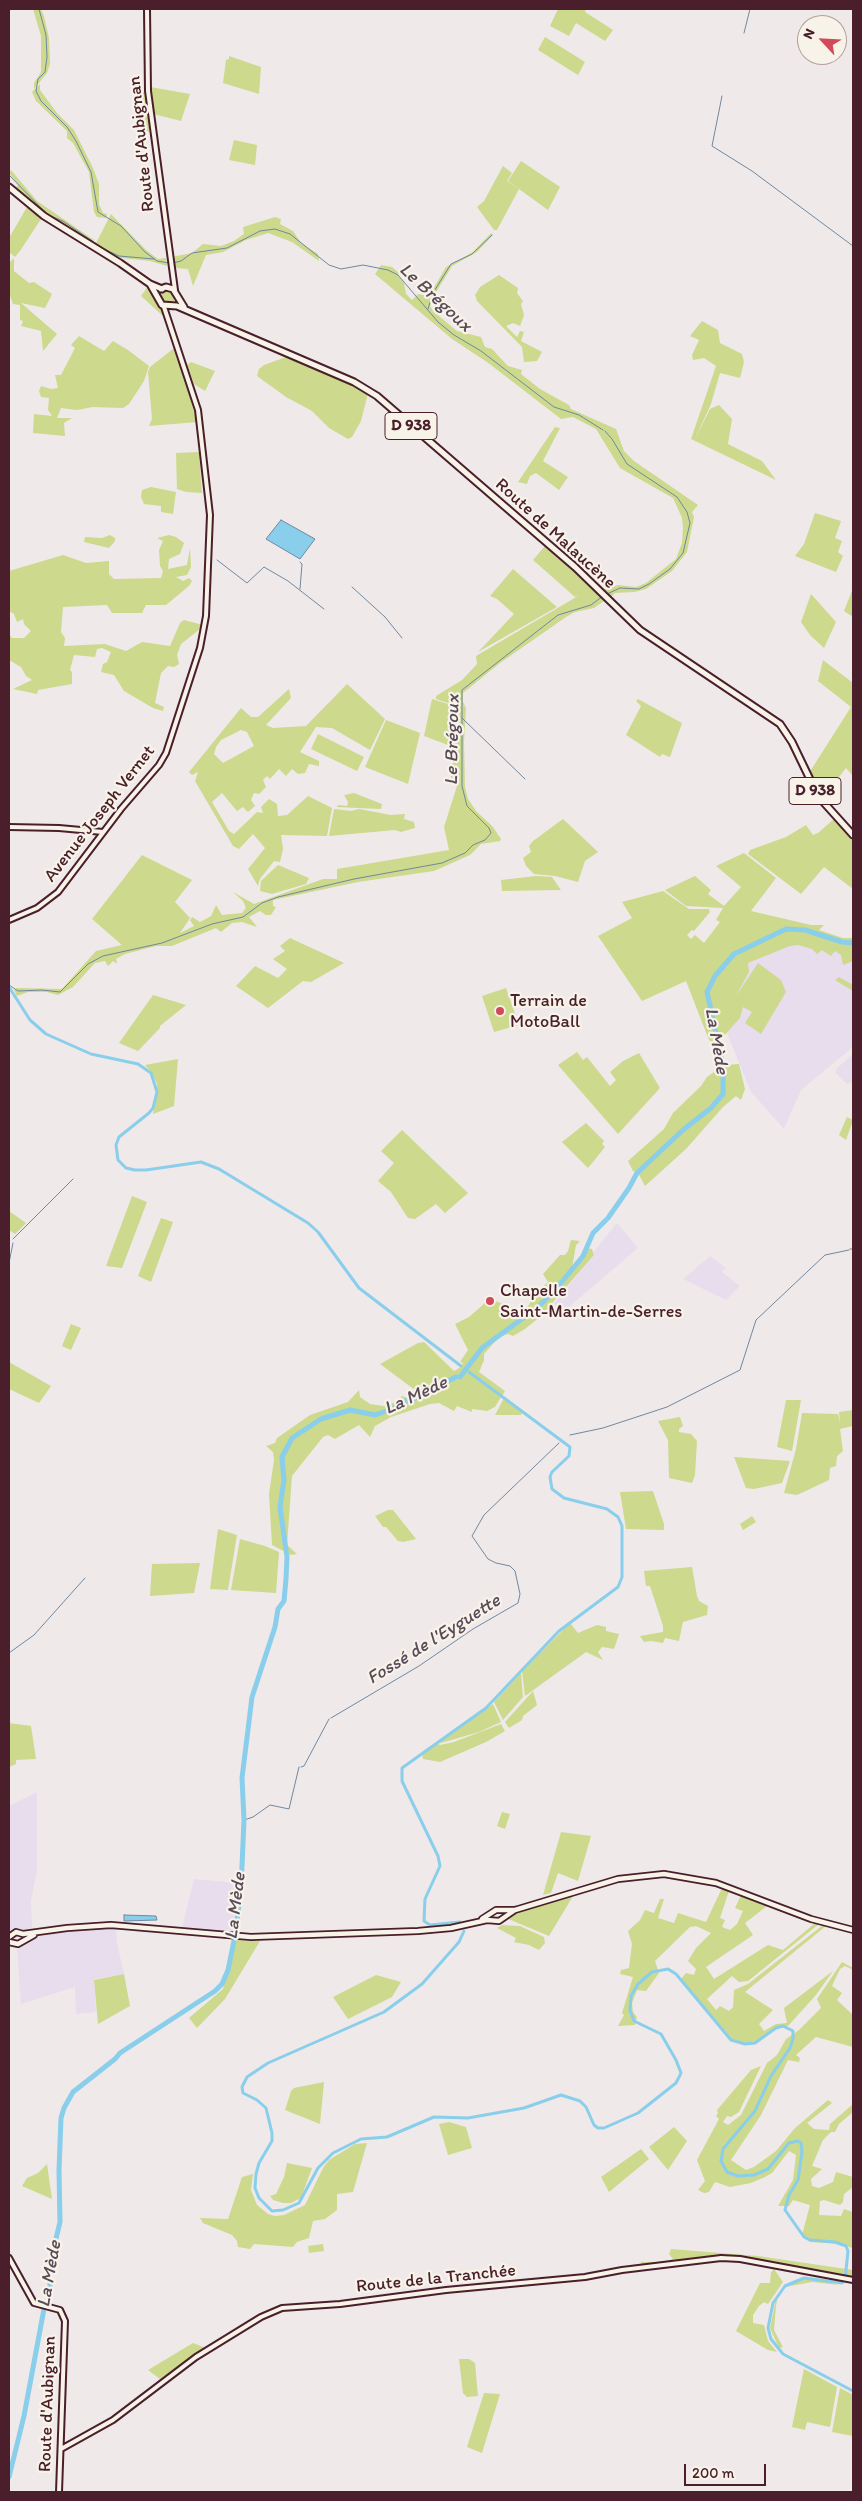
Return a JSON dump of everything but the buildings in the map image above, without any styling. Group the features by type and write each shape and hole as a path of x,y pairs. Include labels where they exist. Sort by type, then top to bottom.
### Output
{"main road":[{"path":"9,187 44,216 150,284 175,291"},
{"path":"150,284 158,301 164,307 172,306 177,298"},
{"path":"157,296 164,288"},
{"name":"D 938","path":"175,291 177,298 189,312"},
{"name":"D 938","path":"172,306 189,312"},
{"name":"Route de Malaucène","path":"189,312 354,382 370,391 563,556 640,630 661,646 697,667 780,724 792,742 818,796 853,835"},
{"path":"474,1923 496,1910 515,1910 618,1879 645,1875 673,1875 716,1883 811,1919 853,1930"},
{"path":"82,1927 33,1935 22,1939 18,1944 11,1942 10,1936 15,1932 21,1934 82,1927 139,1926 234,1936 427,1931 493,1920 499,1922 503,1917 515,1910"},
{"path":"500,1911 503,1917"},
{"path":"492,1914 493,1920"},
{"path":"21,1934 22,1939"}],"street":[{"name":"Route d'Aubignan","path":"146,9 148,91 175,291"},
{"path":"164,288 172,276"},
{"path":"169,317 172,306"},
{"name":"Avenue Joseph Vernet","path":"9,920 38,908 53,897 153,773 166,753 205,628 211,525 202,435 198,410 169,317 164,307"},
{"path":"9,827 88,830 102,834"},
{"name":"Route d'Aubignan","path":"9,2258 34,2303 38,2306 62,2312 65,2321 59,2492"},
{"name":"Route de la Tranchée","path":"61,2449 113,2420 203,2352 260,2317 282,2308 340,2304 446,2290 585,2277 622,2270 721,2258 740,2259 853,2280"}],"shaded area":[{"path":"809,938 853,955 853,1047 801,1090 784,1129 751,1092 722,1021 738,967"},
{"path":"853,1054 853,1081 847,1084 836,1073 836,1069"},
{"path":"617,1223 638,1248 563,1312 552,1306 594,1255 594,1251"},
{"path":"710,1256 726,1268 722,1272 740,1286 726,1300 683,1279"},
{"path":"37,1792 37,1870 31,1901 32,1928 9,1933 9,1806"},
{"path":"194,1879 237,1883 233,1934 182,1928"},
{"path":"116,1928 117,1943 124,1974 94,1979 96,2012 76,2014 75,1987 21,2004 17,1949 27,1940 69,1931"}],"green space":[{"path":"33,9 41,9 44,16 49,38 50,64 47,73 34,89 34,83 41,72 41,36"},
{"path":"558,9 586,9 585,12 613,30 605,41 576,23 569,36 550,26"},
{"path":"545,37 585,62 578,75 538,50"},
{"path":"229,56 261,67 259,94 223,83 226,60 229,59"},
{"path":"40,84 40,90 57,113 74,130 93,168 99,184 99,204 103,213 107,214 106,218 97,217 94,212 89,172 73,143 67,138 67,131 36,101 32,92"},
{"path":"145,87 148,111 141,110 136,115"},
{"path":"150,87 190,94 181,121 153,114"},
{"path":"144,116 149,117 149,132 139,126"},
{"path":"153,116 162,167 160,168 156,139"},
{"path":"234,140 257,145 255,165 229,160"},
{"path":"521,161 560,187 548,210 508,181"},
{"path":"503,166 512,173 507,181 519,189 497,230 494,230 477,207 484,201"},
{"path":"11,170 37,201 94,240 92,243 47,216 15,189 18,185 9,173"},
{"path":"27,207 41,219 15,257 9,252 9,238"},
{"path":"111,214 146,250 158,259 166,258 167,266 150,261 121,258 95,245"},
{"path":"275,217 281,219 280,224 293,231 301,243 318,254 319,261 292,242 268,233 246,240 223,252 206,255 193,286 188,269 176,268 173,265 171,257 192,253 203,244 221,246 234,241 244,234 243,227"},
{"path":"491,233 493,235 477,252 452,266 432,299 430,306 434,312 457,331 481,337 485,347 492,349 508,366 522,370 521,374 540,389 569,405 571,409 616,429 624,451 634,461 698,505 692,512 694,517 687,552 672,571 646,589 615,593 610,598 603,590 618,585 636,587 646,583 676,559 682,543 683,527 682,518 673,498 620,468 596,429 573,417 561,419 487,362 452,339 375,274 381,265 392,267 399,273 398,275 404,283 406,294 412,300 418,294 429,296 446,267 473,252"},
{"path":"14,258 14,271 29,283 34,282 52,294 45,308 21,303 57,334 43,351 41,331 21,326 23,321 20,320 20,305 13,304 9,293 9,263"},
{"path":"499,275 518,288 517,293 523,301 521,304 524,315 520,326 513,323 506,326 517,337 520,331 524,332 521,341 542,352 537,361 524,362 522,347 477,301 475,295 480,287"},
{"path":"148,286 153,290 156,301 163,308 165,314 163,316 141,296"},
{"path":"167,289 173,291 175,297 173,303 167,305 161,303 159,297 161,291"},
{"path":"702,321 718,330 720,343 742,354 744,362 740,378 720,373 711,404 695,439 710,409 719,405 732,419 728,444 762,461 776,480 691,439 716,366 704,358 693,360 692,355 699,340 690,336"},
{"path":"79,336 104,351 113,341 128,350 149,366 144,381 129,404 123,408 93,407 77,410 61,408 57,418 72,418 64,423 65,436 33,433 34,414 52,416 48,410 49,398 41,397 39,391 41,386 51,389 58,388 55,375 61,375 75,348 71,345"},
{"path":"173,349 176,349 197,422 149,426 152,419 148,372 150,367"},
{"path":"289,356 361,388 368,393 361,421 352,437 348,439 329,428 312,411 286,397 257,376 259,369 264,365"},
{"path":"191,362 215,371 205,391 194,384 187,365"},
{"path":"555,427 560,428 543,461 568,477 559,490 536,473 530,476 527,484 518,482"},
{"path":"199,452 202,493 186,492 177,489 176,453"},
{"path":"151,487 176,492 173,514 161,512 161,506 144,504 141,497 142,490"},
{"path":"815,513 841,521 835,538 842,541 838,552 843,556 836,572 795,556 804,544"},
{"path":"110,535 115,538 115,541 109,548 84,542 85,537 102,538"},
{"path":"169,535 176,537 184,543 180,554 169,559 168,569 187,565 190,548 191,567 187,575 176,577 183,581 189,578 192,581 189,586 166,605 146,605 142,613 112,613 107,605 63,607 61,632 65,638 64,646 105,644 126,651 142,642 170,646 180,623 184,620 203,625 202,630 200,629 181,644 177,655 179,664 174,667 168,666 161,673 155,703 164,707 163,711 153,708 124,691 114,675 101,672 103,664 107,662 111,652 102,648 97,649 95,657 74,655 70,670 72,672 72,684 38,690 37,694 13,689 32,680 26,676 21,667 9,660 9,634 12,638 24,638 31,631 24,624 23,619 17,622 14,614 9,611 9,571 63,555 86,563 109,561 109,574 114,579 161,578 163,571 160,566 159,550 163,541 157,538"},
{"path":"545,546 574,569 604,601 594,608 575,612 566,617 500,663 463,693 463,702 466,708 464,742 465,787 468,799 476,811 493,827 501,839 500,841 481,844 470,855 434,871 358,882 273,900 273,906 276,907 271,915 266,915 260,911 249,917 257,927 242,922 232,923 221,932 216,928 172,946 156,946 125,954 116,959 117,964 113,961 108,966 105,961 95,963 73,987 58,995 47,992 28,992 17,996 14,990 17,988 62,989 96,951 122,945 92,919 142,855 192,880 175,902 190,918 180,933 194,926 190,920 192,917 200,922 211,916 216,905 222,915 242,913 246,908 243,901 233,892 254,904 323,879 337,879 337,869 449,850 444,827 457,786 451,780 456,748 424,736 432,699 458,707 457,745 460,707 436,699 436,696 462,680 477,664 476,656 578,596 575,597 533,560"},
{"path":"513,569 557,607 478,652 514,614 497,599 490,596"},
{"path":"853,588 853,617 844,611"},
{"path":"811,594 836,622 824,648 810,635 801,622"},
{"path":"823,660 853,683 853,762 851,765 853,764 853,776 846,768 822,799 809,773 851,707 818,681"},
{"path":"347,684 385,719 370,750 332,728 316,727 300,752 319,761 319,766 309,764 305,773 298,774 292,769 286,776 279,769 270,779 267,776 263,780 266,787 259,794 254,793 251,800 255,806 248,812 243,807 237,811 222,793 212,802 229,831 234,834 257,812 263,813 261,807 269,799 277,804 278,816 287,815 308,796 332,808 327,836 281,835 283,849 280,862 274,861 260,879 258,886 248,869 265,848 253,834 239,849 233,846 195,781 198,772 192,775 189,772 241,708 251,717 258,717 289,689 291,698 266,725 273,728 306,726","holes":["241,730 247,732 254,746 223,763 214,754 221,740"]},
{"path":"638,699 682,723 670,757 662,754 660,757 626,735 641,706 636,701"},
{"path":"386,720 420,733 408,784 365,767"},
{"path":"318,734 364,757 357,771 311,749"},
{"path":"354,793 382,804 381,809 336,807 339,805 347,806 348,802 344,795"},
{"path":"334,809 351,811 359,809 391,815 405,814 404,819 414,822 415,828 401,832 395,830 329,836"},
{"path":"835,818 853,836 853,889 824,867 801,894 748,854 750,850 786,837 806,825 813,835 818,833"},
{"path":"563,819 598,852 585,861 578,882 555,876 534,874 526,866 523,858 531,852 529,846 533,841"},
{"path":"744,853 776,878 751,911 811,925 824,925 819,930 843,938 853,938 853,961 843,965 841,955 835,951 831,956 822,950 817,954 812,949 798,945 790,946 748,963 749,972 736,996 758,963 781,980 786,992 761,1034 745,1023 752,1012 743,1007 740,1018 722,1038 712,1042 709,1040 686,981 642,1001 598,936 632,918 622,902 663,891 689,909 709,909 710,912 694,931 692,930 687,935 691,939 695,935 704,943 720,922 716,920 723,908 686,906 665,890 695,876 711,890 708,894 724,906 741,887 716,866"},
{"path":"278,865 309,878 306,884 272,894 260,891 261,881"},
{"path":"536,876 552,877 561,890 502,891 501,880"},
{"path":"290,938 344,963 311,982 303,981 268,1008 236,986 255,966 278,978 287,969 273,959 285,951 280,946"},
{"path":"839,977 853,985 853,991 835,980"},
{"name":"Terrain de MotoBall","path":"506,988 519,1025 494,1032 482,996"},
{"path":"153,995 186,1005 160,1026 138,1051 119,1043"},
{"path":"577,1052 583,1060 587,1057 610,1086 616,1080 610,1072 623,1061 639,1053 660,1088 618,1134 558,1065"},
{"path":"178,1059 174,1106 153,1114 157,1084 152,1073 145,1065"},
{"path":"739,1064 745,1089 741,1100 736,1096 723,1107 686,1149 645,1186 638,1173 684,1130 712,1108 724,1094 724,1065"},
{"path":"721,1067 722,1093 710,1107 681,1130 635,1172 633,1171 628,1161 664,1129 673,1113 701,1086 707,1077"},
{"path":"847,1117 853,1120 846,1140 839,1135"},
{"path":"586,1123 604,1141 602,1144 605,1147 588,1168 562,1142"},
{"path":"402,1130 468,1193 445,1213 436,1204 415,1219 408,1218 391,1192 378,1181 394,1163 381,1151"},
{"path":"132,1196 147,1202 122,1268 106,1266"},
{"path":"9,1211 26,1223 15,1234 9,1230"},
{"path":"161,1218 173,1222 151,1282 138,1276"},
{"path":"571,1240 580,1241 576,1245 572,1268 587,1248 592,1249 594,1255 541,1316 513,1336 508,1334 499,1337 484,1354 484,1360 479,1372 505,1391 495,1407 487,1411 472,1409 472,1412 457,1406 454,1411 439,1403 430,1404 391,1417 375,1426 370,1437 359,1425 335,1439 328,1435 323,1437 292,1476 287,1545 297,1554 291,1555 272,1545 269,1494 274,1460 273,1452 266,1446 275,1443 277,1438 310,1415 348,1402 359,1390 360,1397 370,1404 384,1406 396,1402 402,1396 411,1399 431,1386 433,1384 419,1393 380,1364 418,1343 424,1342 454,1371 461,1367 463,1363 460,1362 468,1350 455,1324 469,1317 485,1303 490,1307 495,1301 518,1309 527,1308 536,1293 548,1282 543,1274 560,1255 565,1255"},
{"path":"71,1324 81,1328 71,1350 62,1346"},
{"path":"9,1362 51,1386 39,1403 9,1389"},
{"path":"505,1396 507,1401 522,1413 521,1415 495,1415"},
{"path":"786,1400 801,1400 792,1451 777,1447"},
{"path":"853,1410 853,1426 840,1429 843,1451 837,1456 836,1466 830,1468 829,1480 797,1495 784,1493 796,1449 802,1413 838,1414 840,1423 839,1412"},
{"path":"680,1417 683,1426 679,1429 679,1432 691,1434 697,1441 695,1475 692,1483 669,1478 668,1440 658,1421"},
{"path":"734,1457 790,1461 782,1483 754,1489 746,1488"},
{"path":"653,1491 664,1524 664,1530 626,1529 620,1492"},
{"path":"388,1510 393,1510 416,1539 403,1542 398,1541 386,1527 383,1527 375,1516"},
{"path":"752,1516 756,1522 743,1530 740,1524"},
{"path":"218,1529 237,1535 228,1590 210,1589"},
{"path":"240,1539 279,1552 276,1593 231,1590"},
{"path":"200,1563 194,1593 150,1596 152,1564"},
{"path":"692,1567 697,1596 699,1601 708,1606 707,1615 683,1622 679,1641 665,1638 663,1643 644,1642 640,1636 663,1632 663,1626 650,1586 646,1586 644,1571"},
{"path":"570,1623 578,1633 597,1625 606,1627 606,1631 619,1634 614,1649 602,1647 598,1652 603,1660 586,1652 525,1696 522,1671"},
{"path":"521,1673 523,1697 503,1720 494,1702"},
{"path":"533,1691 537,1705 523,1716 522,1720 509,1728 505,1722"},
{"path":"493,1704 501,1722 479,1732 441,1743 439,1741"},
{"path":"9,1723 31,1726 36,1759 16,1760 16,1764 9,1767"},
{"path":"501,1724 505,1731 486,1742 440,1762 423,1759 422,1754 437,1743 440,1745 454,1742"},
{"path":"502,1812 510,1814 505,1829 497,1826"},
{"path":"561,1832 591,1836 578,1881 558,1873 551,1893 543,1895"},
{"path":"722,1888 729,1891 720,1918 725,1920 722,1927 730,1930 737,1924 743,1911 735,1908 741,1895 767,1906 745,1923 753,1935 706,1967 714,1979 768,1945 783,1950 815,1923 819,1924 748,1981 739,1982 732,1976 707,1999 716,2010 720,2006 729,2011 733,2007 734,1990 748,1984 823,1925 826,1926 745,1992 773,2010 759,2024 764,2031 776,2024 787,2023 784,2008 833,1971 816,1995 788,2026 775,2028 759,2041 745,2043 732,2039 681,1979 686,1973 694,1975 696,1969 688,1961 696,1948 711,1933 696,1926 690,1927 655,1961 659,1973 646,1991 637,1990 632,2003 633,2012 637,2017 635,2025 618,2026 624,2015 622,2013 633,1977 620,1974 621,1970 629,1968 632,1944 628,1931 640,1920 645,1910 654,1913 660,1899 664,1899 658,1918 674,1923 678,1913 706,1922"},
{"path":"573,1896 549,1936 506,1918 518,1913"},
{"path":"502,1925 520,1926 544,1937 545,1943 539,1950 529,1945 514,1942 516,1938 497,1928"},
{"path":"236,1940 260,1941 225,1999 197,2028 189,2018 223,1989"},
{"path":"842,1962 853,1968 853,1970 845,1966 840,1969 832,1986 842,1993 837,2000 853,2015 853,2047 816,2037 796,2055 800,2058 799,2062 788,2060 761,2115 731,2160 746,2170 754,2167 776,2151 795,2128 828,2100 832,2103 807,2123 814,2129 829,2130 830,2124 853,2104 853,2112 839,2124 835,2132 831,2132 823,2140 812,2166 822,2169 811,2179 812,2186 819,2188 833,2182 836,2172 853,2177 853,2187 844,2194 843,2202 840,2205 824,2200 820,2201 819,2215 841,2216 844,2209 853,2212 853,2248 839,2244 810,2242 802,2235 810,2205 793,2200 789,2206 778,2206 793,2180 796,2155 789,2151 772,2173 751,2183 730,2187 715,2182 709,2192 704,2193 698,2190 705,2181 697,2160 719,2119 716,2116 717,2110 751,2070 761,2066 739,2112 731,2117 727,2116 723,2122 728,2125 741,2115 767,2063 777,2055 786,2039 799,2030 821,2008 817,1999"},
{"path":"124,1974 130,2006 98,2024 94,1980"},
{"path":"376,1975 401,1982 392,1997 348,2019 333,1997"},
{"path":"324,2082 320,2124 285,2110 291,2091 294,2088"},
{"path":"449,2122 466,2127 472,2148 448,2155 439,2124"},
{"path":"674,2127 687,2141 668,2170 649,2147"},
{"path":"367,2143 353,2192 337,2194 337,2210 325,2219 313,2221 309,2238 297,2242 293,2247 254,2244 250,2249 238,2247 237,2241 232,2235 203,2223 200,2218 228,2219 242,2177 253,2174 251,2190 257,2205 268,2214 275,2216 284,2215 305,2205 323,2168 329,2160 355,2144"},
{"path":"641,2149 649,2159 609,2192 601,2177"},
{"path":"287,2163 312,2168 301,2198 291,2203 283,2203 273,2200 270,2196 276,2194 284,2177"},
{"path":"47,2164 52,2199 22,2186 27,2178 38,2173"},
{"path":"323,2244 324,2251 309,2253 308,2246"},
{"path":"671,2249 758,2256 853,2270 853,2278 730,2256 640,2266 641,2262 661,2262 673,2259 669,2254"},
{"path":"774,2269 783,2282 768,2304 764,2302 759,2306 753,2315 753,2323 764,2325 768,2341 777,2352 768,2350 736,2331 760,2283 770,2283 771,2272"},
{"path":"804,2279 820,2280 840,2285 812,2282 785,2287 782,2291 787,2284"},
{"path":"778,2296 774,2330 783,2347 779,2348 770,2328"},
{"path":"193,2343 206,2348 160,2379 148,2370"},
{"path":"459,2359 469,2359 475,2363 478,2396 467,2397 463,2393"},
{"path":"804,2369 837,2387 830,2427 807,2422 805,2430 792,2427"},
{"path":"840,2388 853,2395 853,2436 832,2432"},
{"path":"484,2393 500,2394 482,2453 467,2447"}],"water":[{"path":"281,520 315,539 300,559 266,539"},
{"path":"124,1915 156,1916 157,1920 124,1921"}],"waterway":[{"name":"Le Brégoux","path":"39,9 46,35 47,57 45,72 38,79 36,91 41,101 67,127 76,141 91,172 98,212 121,226 145,252 157,261 169,263"},
{"path":"144,9 146,85"},
{"path":"744,33 750,9"},
{"path":"722,96 712,146 752,171 853,246"},
{"path":"9,175 48,215 63,221 104,249 119,256 154,259"},
{"name":"Le Brégoux","path":"173,263 181,261 192,253 227,248 260,231 275,229 290,234 329,265 341,269 363,265 388,270 398,275 438,322 454,335 481,351 554,407 579,415 603,430"},
{"path":"428,309 433,293 451,264 472,254 492,235"},
{"name":"Le Brégoux","path":"605,431 627,464 677,497 687,512 690,523 683,553 670,569 639,589 620,588 607,594"},
{"path":"217,560 247,583 264,567 288,581 324,609"},
{"path":"300,562 302,564 300,589"},
{"path":"352,587 385,617 402,638"},
{"name":"Le Brégoux","path":"9,985 18,991 42,990 60,992 88,964 103,956 162,943 212,924 243,917 262,903 278,897 354,879 442,863 465,853 473,845 485,840 491,833 489,828 467,806 462,786 462,690 558,615 591,605 603,596"},
{"path":"603,598 632,626"},
{"path":"643,635 683,662"},
{"path":"462,718 525,779"},
{"name":"La Mède","path":"608,1218 637,1173 683,1130 711,1108 723,1094 723,1066 707,992 715,976 734,954 786,929 805,930 842,942 853,943"},
{"path":"9,987 30,1020 46,1034 91,1054 138,1064 151,1073 157,1092 153,1108 119,1137 116,1145 118,1160 126,1168 146,1170 201,1162 219,1169 308,1223 318,1232 359,1288 461,1366"},
{"path":"13,1239 73,1179"},
{"name":"La Mède","path":"460,1377 482,1348 537,1308 556,1289 583,1256 593,1233 606,1220"},
{"path":"9,1263 13,1243"},
{"name":"Fossé de l'Eyguette","path":"570,1435 603,1428 667,1407 740,1370 756,1320 825,1255 849,1250"},
{"path":"460,1922 430,1925 424,1921 425,1899 440,1866 438,1856 402,1781 402,1768 486,1708 559,1631 618,1587 622,1577 622,1526 618,1517 607,1509 564,1498 552,1489 550,1477 552,1472 569,1456 570,1447 469,1372"},
{"name":"La Mède","path":"9,2477 24,2416 44,2309 50,2296 50,2281 47,2276 60,2222 59,2170 61,2118 64,2108 73,2092 120,2053 215,1991 222,1984 228,1970 235,1936 241,1889 244,1820 242,1778 252,1697 275,1627 278,1609 284,1601 287,1557 280,1507 284,1480 282,1457 292,1438 321,1419 350,1410 375,1415 395,1408 401,1402 411,1400 456,1377"},
{"name":"Fossé de l'Eyguette","path":"331,1718 419,1666 473,1629 518,1603 520,1594 515,1571 510,1566 488,1559 472,1536 484,1515 559,1443"},
{"path":"9,1653 34,1635 85,1578"},
{"name":"Fossé de l'Eyguette","path":"301,1767 304,1766 329,1719"},
{"name":"Fossé de l'Eyguette","path":"244,1820 253,1817 270,1805 289,1809 299,1767"},
{"path":"464,1931 459,1942 422,1984 384,2012 268,2063 247,2077 242,2087 243,2093 257,2100 266,2108 272,2133 272,2141 259,2163 256,2174 255,2188 259,2198 272,2211 283,2210 299,2203 318,2168 333,2153 361,2139 387,2137 434,2117 468,2118 524,2108 561,2095 580,2101 586,2107 594,2125 598,2128 604,2128 638,2113 676,2083 681,2073 661,2034 634,2021 630,2010 631,1996 638,1984 652,1972 668,1969 676,1974 731,2040 745,2044 755,2043 776,2028 783,2026 793,2031 790,2048 771,2076 755,2111 723,2149 721,2161 727,2172 738,2176 754,2175 768,2169 789,2143 798,2141 801,2143 802,2152 798,2180 789,2195 785,2210 804,2237 810,2240 835,2242 846,2246 848,2251 845,2280 842,2283 804,2278 785,2286 773,2303 768,2328 771,2339 783,2354 853,2391"}],"place":[{"name":"Terrain de MotoBall","path":"500,1011"},
{"name":"Chapelle Saint-Martin-de-Serres","path":"490,1301"}]}
